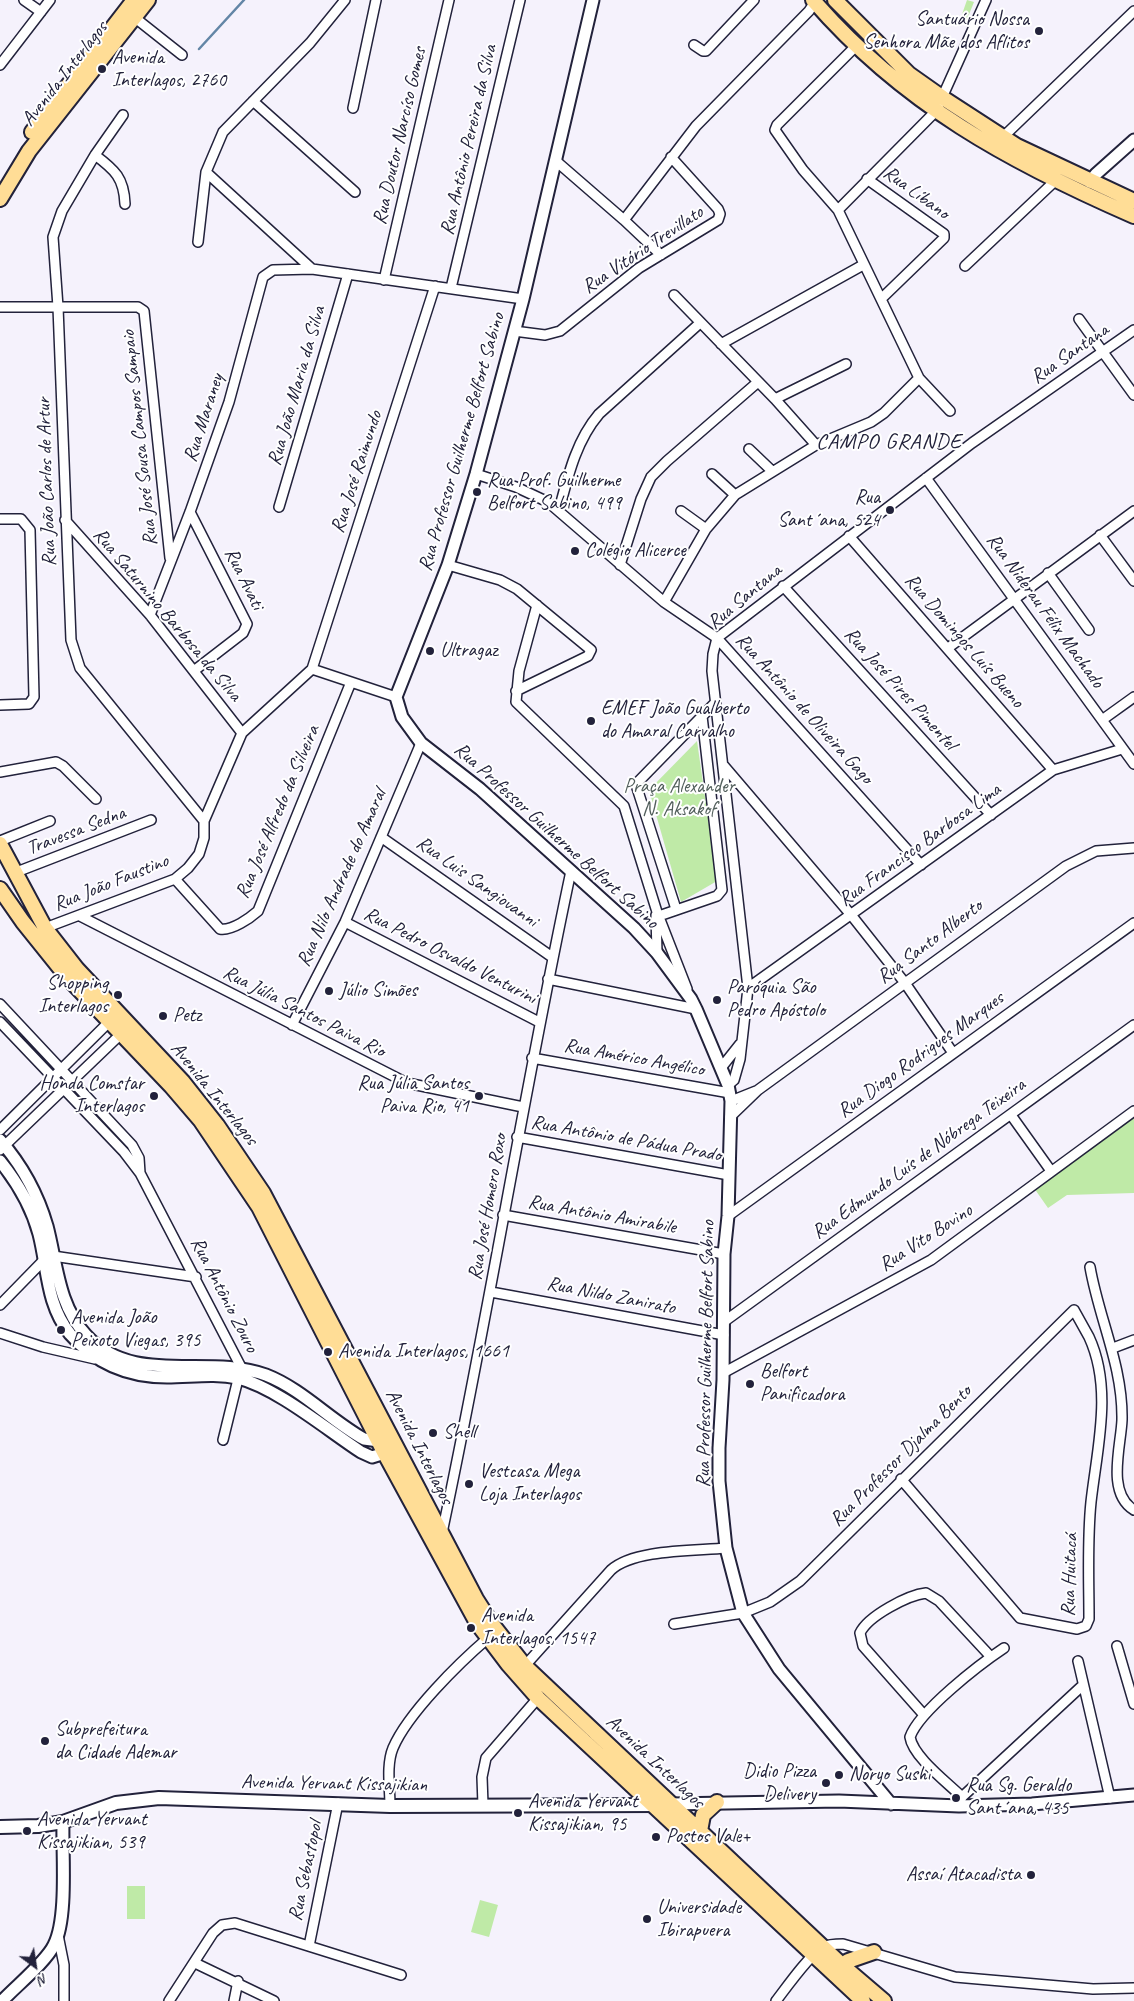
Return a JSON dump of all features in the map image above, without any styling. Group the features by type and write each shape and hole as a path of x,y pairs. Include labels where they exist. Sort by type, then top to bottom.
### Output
{"main road":[{"name":"Avenida Interlagos","path":"0,181 45,115 134,0"},
{"name":"Avenida Interlagos","path":"0,199 30,151 148,0"},
{"path":"835,0 909,74 943,98 1003,137 1090,182 1134,201"},
{"path":"814,1 888,75 936,112 999,151 1055,181 1134,216"},
{"name":"Avenida Interlagos","path":"0,842 14,873 45,928 77,968 183,1082 242,1160 263,1193 384,1438"},
{"name":"Avenida Interlagos","path":"0,889 23,922 68,978 122,1033 201,1121 259,1208 391,1451 442,1535 476,1599 538,1698 652,1804 819,1951 843,1966 884,2001"},
{"path":"0,908 23,922"},
{"name":"Avenida Interlagos","path":"391,1451 436,1549 488,1638 521,1671 700,1831 819,1951 841,1981 863,2001"},
{"name":"Avenida Yervant Kissajikian","path":"0,1827 38,1826 63,1822 116,1803 159,1798 390,1806 672,1804"},
{"path":"700,1831 703,1815 717,1802"},
{"path":"841,1981 840,1973 843,1966 852,1958 874,1952"}],"street":[{"path":"24,0 41,12"},
{"path":"0,65 50,0"},
{"path":"198,242 206,172 223,132 310,43 344,0"},
{"path":"353,108 376,0"},
{"name":"Rua Doutor Narcíso Gomes","path":"384,280 449,0"},
{"name":"Rua Antônio Pereira da Silva","path":"452,288 520,0"},
{"path":"694,45 703,52 706,51 754,0"},
{"path":"838,210 936,112 986,0"},
{"name":"Rua Professor Guilherme Belfort Sabino","path":"590,1 556,161 476,474 448,565 396,697 402,717 421,743 480,789 634,928 657,953 693,1004 730,1093 728,1216 724,1254 724,1335 719,1448 719,1481 726,1548 743,1613 779,1669 891,1804"},
{"path":"624,220 696,126 814,1"},
{"path":"1003,137 1134,12"},
{"path":"134,17 182,55"},
{"path":"857,45 777,125 775,130 803,170 838,210 919,378 950,410"},
{"path":"253,101 355,192"},
{"name":"Rua João Carlos de Artur","path":"123,115 96,154 62,211 53,237 58,307 65,520 72,640 76,660 80,668 204,821"},
{"path":"1090,182 1096,174 1134,140"},
{"path":"96,154 117,173 123,188 125,204"},
{"name":"Rua Vitório Trevillato","path":"514,331 545,335 560,331 620,281 718,220 720,214 718,209 671,158"},
{"path":"556,161 661,255"},
{"path":"206,172 312,269"},
{"name":"Rua Líbano","path":"867,179 944,234 944,238 880,299"},
{"path":"965,266 1055,181"},
{"path":"721,344 863,265"},
{"name":"Rua Maraney","path":"150,615 190,512 229,402 263,277 273,270 312,269 522,299"},
{"name":"Rua João Maria da Silva","path":"279,507 348,274"},
{"name":"Rua José Raimundo","path":"312,669 435,286"},
{"path":"674,295 700,324 775,398 816,445"},
{"path":"0,307 58,307"},
{"name":"Rua José Sousa Campos Sampaio","path":"58,307 138,307 146,313 170,561"},
{"path":"1078,319 1134,395"},
{"path":"559,510 579,444 591,423 700,324"},
{"name":"Rua Santana","path":"730,1093 742,1041 748,988 712,663 717,638 972,443 1134,330"},
{"path":"775,398 846,364"},
{"path":"664,602 706,529 735,495 816,445 871,422 884,413 919,378"},
{"path":"620,565 641,500 651,477 758,382"},
{"path":"749,449 772,471"},
{"name":"Rua Antônio de Oliveira Gago","path":"476,474 532,494 559,510 664,602 717,638 921,866"},
{"path":"712,474 735,495"},
{"name":"Rua Niderau Félix Machado","path":"926,478 1134,764"},
{"path":"681,511 706,529"},
{"path":"948,648 1134,511"},
{"name":"Rua Avati","path":"190,512 247,624 244,633 194,670"},
{"path":"0,519 21,520 30,530 34,697 29,704 0,706"},
{"name":"Rua Saturnino Barbosa da Silva","path":"65,520 150,615 242,733"},
{"path":"1100,535 1134,581"},
{"name":"Rua Domingos Luís Bueno","path":"849,536 1053,770"},
{"path":"448,565 500,580 517,589 591,651 588,656 516,691"},
{"path":"1048,573 1089,630"},
{"name":"Rua José Pires Pimentel","path":"784,586 991,815"},
{"path":"537,605 516,691 516,702 620,801 626,812 657,915 693,1004"},
{"path":"312,669 396,697"},
{"name":"Rua João Faustino","path":"45,928 175,879 188,868 199,854 204,838 204,821 242,733 312,669"},
{"name":"Rua José Alfredo da Silveira","path":"175,879 220,929 226,929 240,923 258,911 351,682"},
{"path":"1102,720 1134,697"},
{"path":"676,909 637,783 716,702"},
{"path":"657,915 717,896 722,890 702,716"},
{"name":"Rua Nilo Andrade do Amaral","path":"292,1025 345,922 421,743"},
{"name":"Rua Francisco Barbosa Lima","path":"748,988 852,916 1053,770 1122,748"},
{"path":"0,772 56,762 63,766 96,799"},
{"path":"724,766 852,916 904,983 953,1053"},
{"name":"Travessa Sedna","path":"14,873 152,820"},
{"path":"0,842 50,821"},
{"name":"Rua Luis Sangiovanni","path":"381,837 552,957"},
{"name":"Rua Santo Alberto","path":"730,1117 758,1090 988,921 1084,856 1096,851 1134,848"},
{"name":"Rua José Homero Roxo","path":"436,1549 442,1535 491,1292 517,1136 571,871"},
{"path":"657,915 657,953"},
{"name":"Rua Júlia Santos Paiva Rio","path":"80,916 407,1084 524,1107"},
{"name":"Rua Pedro Osvaldo Venturini","path":"345,922 539,1022"},
{"name":"Rua Diogo Rodrigues Marques","path":"728,1216 1134,924"},
{"path":"548,980 693,1004"},
{"name":"Rua Antônio Zouro","path":"0,1004 135,1148 139,1158 140,1173"},
{"path":"0,1130 110,1021"},
{"name":"Rua Antônio Zouro","path":"0,1022 124,1152 140,1173 196,1277 240,1373 223,1440"},
{"name":"Rua Edmundo Luís de Nóbrega Teixeira","path":"724,1321 1134,1025"},
{"path":"96,1359 69,1332 51,1298 47,1226 38,1203 18,1164 2,1145 122,1033"},
{"path":"721,1068 742,1041"},
{"name":"Rua Américo Angélico","path":"532,1058 730,1093"},
{"name":"Rua Santo Alberto","path":"730,1093 758,1090"},
{"name":"Rua Vito Bovino","path":"723,1373 931,1260 1134,1111"},
{"path":"1011,1115 1051,1171"},
{"name":"Rua Antônio de Pádua Prado","path":"517,1136 729,1175"},
{"path":"0,1161 20,1191 32,1214 72,1317 86,1335 103,1350 119,1358 158,1367 213,1365 283,1384 358,1436 369,1441 384,1438"},
{"name":"Rua Antônio Amirabile","path":"503,1215 724,1254"},
{"path":"0,1305 3,1294 48,1259 196,1277"},
{"path":"1090,1267 1094,1293 1113,1348 1120,1378 1122,1403 1118,1477 1124,1500 1134,1510"},
{"name":"Rua Nildo Zanirato","path":"491,1292 724,1335"},
{"name":"Rua Professor Djalma Bento","path":"674,1624 743,1613 770,1602 800,1581 1074,1310"},
{"name":"Rua Huitacá","path":"901,1479 1020,1618 1076,1629 1086,1626 1089,1620 1088,1548 1091,1502 1102,1411 1101,1387 1089,1338 1074,1310"},
{"path":"0,1333 43,1347 96,1359 125,1372 147,1376 240,1373 361,1452 372,1457 391,1451"},
{"path":"1113,1348 1134,1340"},
{"path":"521,1671 611,1570 623,1562 648,1556 726,1548"},
{"path":"924,1715 863,1646 860,1633 867,1623 906,1598 926,1593 939,1601 990,1657"},
{"path":"390,1806 390,1758 398,1740 438,1687 464,1659 488,1638"},
{"path":"1117,1646 1134,1704"},
{"path":"961,1801 911,1744 910,1737 912,1731 924,1715 990,1657 1004,1648"},
{"path":"1078,1662 1110,1798"},
{"path":"961,1801 1083,1685"},
{"path":"483,1805 482,1777 486,1758 538,1698"},
{"path":"672,1804 839,1801 891,1804 961,1801 1032,1804 1110,1798 1134,1794"},
{"name":"Rua Sebastopol","path":"309,1946 338,1803"},
{"path":"2,2001 46,1956 58,1936 62,1917 63,1822"},
{"path":"168,2001 217,1928 227,1923 235,1923 401,1975"},
{"path":"58,1936 64,1965 64,2001"},
{"path":"776,2001 819,1951 843,1944 955,1977 978,1981 1093,1989 1134,1988"},
{"path":"195,1962 238,1981 274,2001"},
{"path":"234,2001 238,1981"}],"green space":[{"path":"967,0 974,2 966,22 960,20"},
{"name":"Praça Alexander N. Aksakof","path":"697,741 717,881 681,902 649,790"},
{"path":"1134,1116 1134,1193 1067,1195 1048,1208 1034,1188"},
{"path":"127,1886 145,1886 145,1919 127,1919"},
{"path":"480,1900 498,1905 489,1937 471,1932"}],"waterway":[{"path":"199,49 244,0"}],"place":[{"name":"Santuário Nossa Senhora Mãe dos Aflitos","path":"1039,31"},
{"name":"Avenida Interlagos, 2760","path":"102,69"},
{"name":"Rua Prof. Guilherme Belfort Sabino, 499","path":"477,492"},
{"name":"Rua Sant´ana, 524","path":"890,510"},
{"name":"Colégio Alicerce","path":"575,551"},
{"name":"Ultragaz","path":"430,651"},
{"name":"EMEF João Gualberto do Amaral Carvalho","path":"591,721"},
{"name":"Júlio Simões","path":"329,991"},
{"name":"Shopping Interlagos","path":"118,995"},
{"name":"Paróquia São Pedro Apóstolo","path":"717,1000"},
{"name":"Petz","path":"163,1016"},
{"name":"Honda Comstar Interlagos","path":"154,1096"},
{"name":"Rua Júlia Santos Paiva Rio, 41","path":"479,1096"},
{"name":"Avenida João Peixoto Viegas, 395","path":"61,1330"},
{"name":"Avenida Interlagos, 1661","path":"328,1352"},
{"name":"Belfort Panificadora","path":"750,1384"},
{"name":"Shell","path":"433,1433"},
{"name":"Vestcasa Mega Loja Interlagos","path":"469,1484"},
{"name":"Avenida Interlagos, 1547","path":"471,1628"},
{"name":"Subprefeitura da Cidade Ademar","path":"45,1741"},
{"name":"Noryo Sushi","path":"839,1775"},
{"name":"Didio Pizza Delivery","path":"826,1783"},
{"name":"Rua Sg. Geraldo Sant´ana, 435","path":"956,1798"},
{"name":"Avenida Yervant Kissajikian, 95","path":"518,1813"},
{"name":"Avenida Yervant Kissajikian, 539","path":"27,1831"},
{"name":"Postos Vale+","path":"656,1837"},
{"name":"Assaí Atacadista","path":"1031,1875"},
{"name":"Universidade Ibirapuera","path":"647,1919"}],"district":[{"name":"CAMPO GRANDE","path":"889,442"}]}
